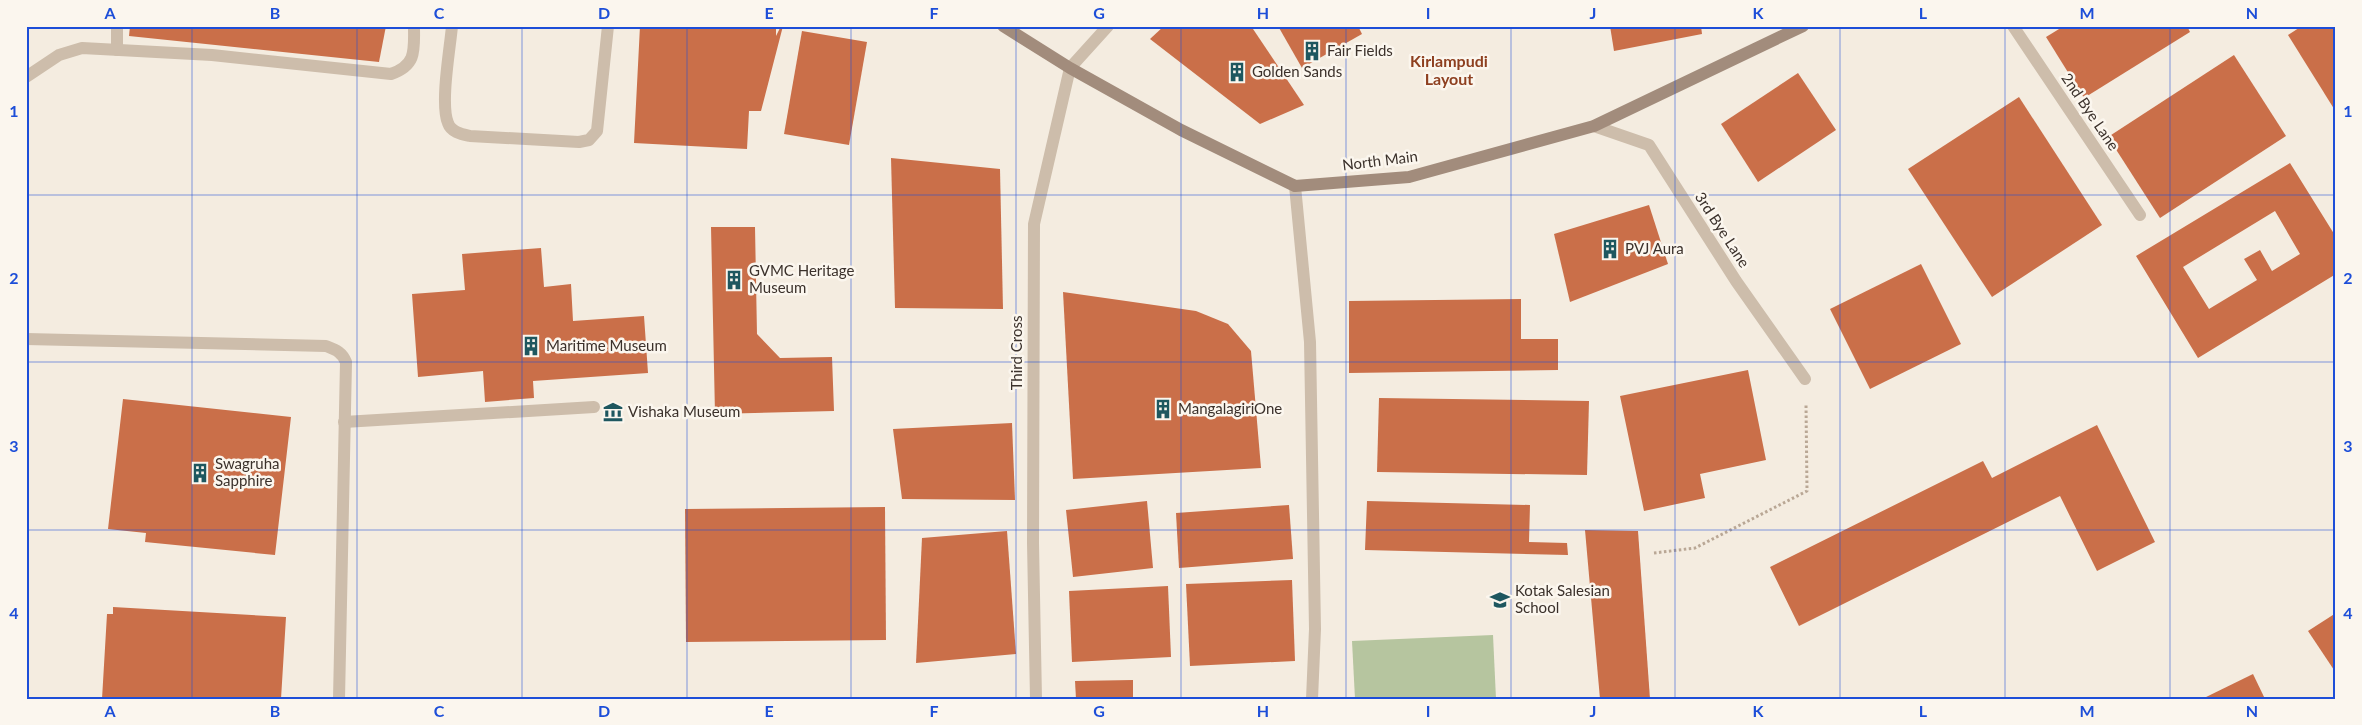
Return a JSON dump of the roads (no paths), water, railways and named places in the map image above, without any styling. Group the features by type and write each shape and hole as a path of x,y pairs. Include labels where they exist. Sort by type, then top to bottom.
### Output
{"street":[{"path":"117,26 117,50"},
{"path":"26,77 59,55 82,48 212,55 391,74 402,70 411,61 414,26"},
{"path":"452,26 444,110 448,125 457,133 470,136 578,142 589,140 597,130 608,26"},
{"path":"1003,26 1070,68 1181,130 1295,186 1310,342 1315,629 1312,699"},
{"name":"Third Cross","path":"1036,699 1033,543 1034,224 1070,68 1108,26"},
{"name":"North Main","path":"1295,186 1409,177 1594,126 1803,26"},
{"name":"2nd Bye Lane","path":"2013,26 2140,215"},
{"name":"3rd Bye Lane","path":"1594,126 1649,145 1736,281 1805,379"},
{"path":"26,339 326,346 339,351 346,362 339,699"},
{"path":"344,422 594,407"}],"place":[{"name":"Fair Fields","path":"1312,51"},
{"name":"Golden Sands","path":"1237,72"},
{"name":"PVJ Aura","path":"1610,249"},
{"name":"GVMC Heritage Museum","path":"734,280"},
{"name":"Maritime Museum","path":"531,346"},
{"name":"MangalagiriOne","path":"1163,409"},
{"name":"Vishaka Museum","path":"613,412"},
{"name":"Swagruha Sapphire","path":"200,473"},
{"name":"Kotak Salesian School","path":"1500,600"}],"district":[{"name":"Kirlampudi Layout","path":"1449,70"}]}
